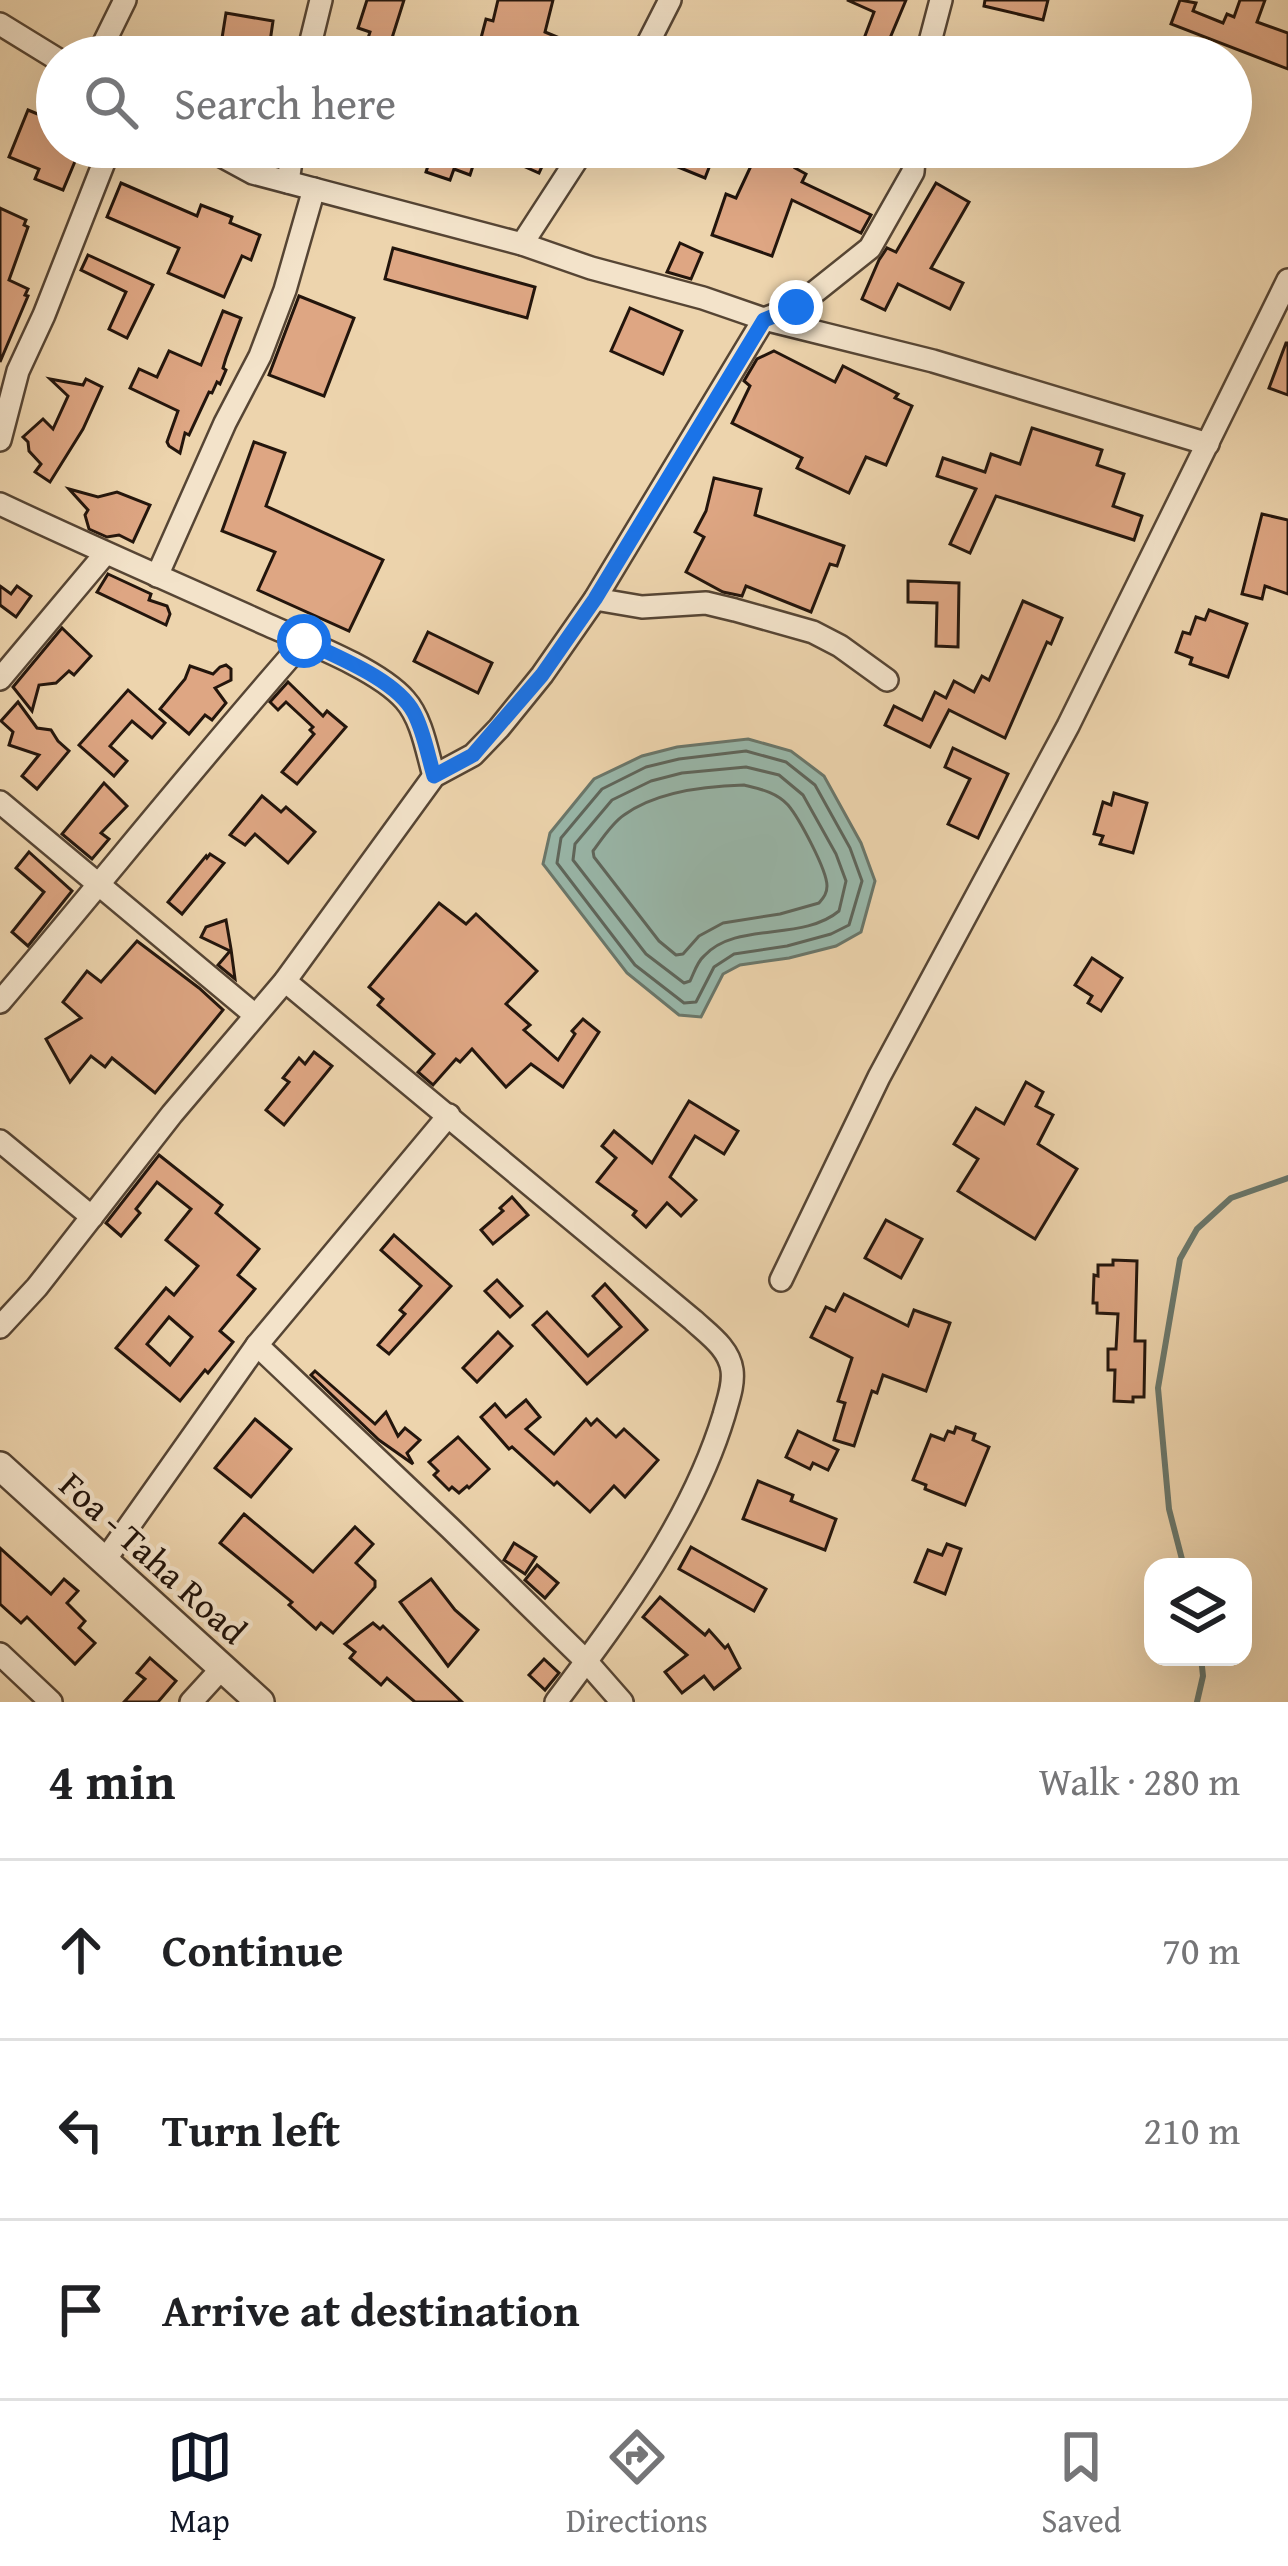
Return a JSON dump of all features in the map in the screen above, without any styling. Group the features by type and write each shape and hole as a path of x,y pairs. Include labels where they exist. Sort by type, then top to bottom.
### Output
{"street":[{"path":"108,36 125,0"},
{"path":"312,36 321,0"},
{"path":"652,36 670,0"},
{"path":"932,36 941,0"},
{"path":"0,24 36,46"},
{"path":"0,440 18,370 102,168"},
{"path":"244,168 522,244 764,320 933,361 1208,444"},
{"path":"288,182 290,168"},
{"path":"522,244 571,168"},
{"path":"0,1327 285,982 434,776 473,755 542,675 595,599 764,320 796,307 870,248 913,168"},
{"path":"157,576 260,356 314,189"},
{"path":"781,1280 879,1077 1068,726 1288,280"},
{"path":"0,504 365,671 402,696 414,713 434,776"},
{"path":"0,679 105,554"},
{"path":"595,599 642,607 706,603 734,610 812,632 887,680"},
{"path":"0,1002 304,641"},
{"path":"0,802 255,1015"},
{"path":"285,982 693,1320 724,1349 732,1365 733,1384 715,1444 655,1561 556,1702"},
{"path":"105,1560 257,1345 449,1115"},
{"path":"0,1141 92,1217"},
{"path":"257,1345 586,1661 622,1702"},
{"name":"Foa - Taha Road","path":"0,1466 260,1702"},
{"path":"0,1654 51,1702"},
{"path":"191,1702 223,1667"}],"water":[{"path":"748,739 791,751 824,776 861,843 875,881 861,932 836,946 740,965 723,974 701,1017 679,1015 627,973 543,864 550,833 594,779 642,756"}],"building":[{"path":"367,0 404,0 393,36 369,36 370,32 358,28"},
{"path":"498,0 553,0 545,32 555,36 482,36 486,19 493,21"},
{"path":"847,0 906,0 891,36 865,36 874,12"},
{"path":"985,0 1048,0 1043,20 984,6"},
{"path":"1180,0 1196,3 1193,11 1223,23 1227,14 1234,17 1240,0 1265,0 1257,22 1288,33 1288,69 1252,55 1252,36 1202,36 1171,24"},
{"path":"226,13 273,21 271,36 222,36"},
{"path":"28,110 36,113 36,168 9,157"},
{"path":"72,168 63,190 35,179 39,169"},
{"path":"427,168 472,168 470,175 454,169 450,180 426,172"},
{"path":"680,168 709,168 705,178"},
{"path":"750,168 795,168 806,174 802,182 871,215 861,233 792,200 772,256 712,235 726,194 736,198"},
{"path":"121,183 197,216 201,205 260,235 251,260 242,256 224,297 168,273 179,248 107,217"},
{"path":"936,183 969,202 931,268 963,283 950,309 898,284 885,310 862,299 879,260 887,248 896,252"},
{"path":"0,208 26,220 28,227 9,280 28,289 28,296 0,362"},
{"path":"680,243 702,253 691,279 667,272"},
{"path":"393,248 535,287 527,318 385,279"},
{"path":"88,255 153,285 127,338 109,329 126,292 81,270"},
{"path":"299,296 354,318 324,396 269,375"},
{"path":"630,308 682,331 663,374 611,351"},
{"path":"223,311 241,318 226,370 220,384 209,392 189,435 185,433 180,453 167,442 178,411 130,388 139,369 157,377 169,351 201,365"},
{"path":"1288,343 1288,395 1269,388"},
{"path":"774,351 835,382 843,366 912,406 886,465 866,457 849,493 797,468 802,458 732,423 750,386 744,381 757,359"},
{"path":"50,379 83,385 86,379 102,387 50,482 35,472 41,464 23,437 43,419 53,429 68,396"},
{"path":"1032,428 1102,450 1097,465 1124,474 1113,506 1142,516 1134,540 996,496 970,553 950,544 976,489 937,476 943,458 985,472 991,454 1020,464"},
{"path":"254,442 285,453 266,506 383,560 349,631 258,590 275,552 222,531"},
{"path":"714,478 761,489 755,515 844,546 837,566 830,564 811,612 746,586 742,596 723,592 686,572 704,537 695,532"},
{"path":"69,489 98,497 117,492 150,505 133,542 89,529 88,510"},
{"path":"1262,514 1288,520 1288,594 1265,586 1262,599 1242,594"},
{"path":"108,574 167,606 166,625 97,592"},
{"path":"908,581 959,583 958,647 936,646 937,603 908,602"},
{"path":"0,586 11,594 17,586 31,596 16,617 0,605"},
{"path":"1023,601 1062,618 1005,738 949,710 930,747 885,725 894,706 922,720 935,692 946,698 954,681 974,692 982,676 989,680"},
{"path":"1209,610 1247,624 1228,677 1190,664 1192,658 1176,652 1183,632 1190,634 1196,617 1205,620"},
{"path":"62,628 91,656 74,675 69,671 56,683 39,685 32,711 13,687"},
{"path":"428,632 492,663 478,693 414,661"},
{"path":"226,665 231,680 215,688 226,703 212,720 205,715 189,734 160,709 190,666 213,674"},
{"path":"288,682 323,716 327,711 346,727 297,784 282,772 314,734 313,727 286,702 278,710 270,702"},
{"path":"128,690 165,723 152,738 132,721 110,746 127,761 114,776 79,745"},
{"path":"18,702 37,728 51,730 69,751 37,789 22,776 39,755 9,745 13,732 1,721"},
{"path":"953,748 1008,774 978,838 948,824 970,779 945,767"},
{"path":"104,783 127,806 101,833 109,839 92,859 62,834"},
{"path":"1114,793 1147,803 1133,853 1100,844 1103,836 1094,834 1103,802 1111,805"},
{"path":"262,796 281,812 286,807 315,832 288,863 255,834 245,845 230,835"},
{"path":"29,852 72,891 28,946 12,932 44,892 16,868"},
{"path":"210,854 224,863 182,914 168,902"},
{"path":"439,903 466,924 476,914 537,971 506,1004 530,1025 524,1030 558,1060 583,1019 599,1032 563,1087 531,1064 506,1087 472,1049 433,1085 418,1072 434,1054 378,1005 383,999 369,987"},
{"path":"226,920 235,979 218,965 230,951 201,937 206,927"},
{"path":"137,941 223,1010 155,1093 112,1058 105,1067 91,1056 70,1082 46,1039 81,1018 63,1002 87,971 101,982"},
{"path":"1092,958 1122,978 1101,1011 1088,1003 1092,996 1075,985"},
{"path":"314,1052 332,1066 284,1125 266,1110 289,1082 283,1078 299,1058 305,1064"},
{"path":"1026,1082 1043,1092 1036,1106 1053,1115 1038,1144 1077,1169 1035,1239 958,1191 978,1159 954,1144 976,1108 1004,1124"},
{"path":"689,1101 738,1131 724,1154 695,1136 670,1177 696,1200 681,1216 667,1203 646,1227 633,1215 636,1211 597,1182 616,1158 602,1146 614,1131 652,1163"},
{"path":"159,1155 222,1205 216,1213 259,1249 238,1275 255,1289 220,1331 233,1342 180,1401 116,1348 166,1288 174,1295 198,1266 166,1240 191,1209 157,1182 121,1236 106,1223","holes":["169,1317 192,1337 170,1365 147,1344"]},
{"path":"512,1197 528,1215 493,1244 481,1230"},
{"path":"886,1220 922,1239 901,1278 865,1258"},
{"path":"394,1235 451,1286 389,1354 378,1345 421,1286 381,1250"},
{"path":"1113,1260 1137,1261 1135,1341 1145,1341 1144,1397 1133,1397 1133,1402 1114,1401 1115,1370 1108,1370 1108,1349 1116,1349 1118,1314 1097,1313 1097,1303 1093,1303 1098,1265 1113,1265"},
{"path":"497,1280 522,1306 510,1317 485,1291"},
{"path":"605,1284 647,1330 587,1384 533,1325 547,1312 588,1356 621,1327 593,1296"},
{"path":"844,1294 908,1326 914,1310 950,1323 926,1391 883,1375 877,1393 872,1391 854,1446 834,1440 845,1403 838,1401 852,1358 811,1337 826,1307 835,1311"},
{"path":"498,1332 512,1346 477,1382 463,1368"},
{"path":"315,1371 375,1424 386,1412 398,1436 405,1428 420,1440 407,1453 413,1464 379,1440 311,1375"},
{"path":"526,1400 540,1417 526,1429 554,1454 586,1419 591,1425 597,1419 616,1437 624,1429 658,1460 625,1497 614,1486 590,1512 509,1449 481,1417 495,1404 506,1417"},
{"path":"255,1419 291,1449 251,1497 215,1468"},
{"path":"956,1427 975,1434 973,1440 989,1447 965,1505 913,1480 931,1435 944,1440"},
{"path":"798,1431 838,1450 828,1470 813,1463 810,1469 786,1457"},
{"path":"458,1437 489,1469 459,1493 434,1475 438,1471 429,1462"},
{"path":"758,1481 836,1519 825,1550 743,1519"},
{"path":"244,1514 313,1572 355,1527 373,1544 356,1563 375,1581 375,1587 333,1633 321,1623 316,1629 289,1605 292,1602 220,1543"},
{"path":"514,1543 536,1557 525,1574 504,1560"},
{"path":"947,1544 961,1549 945,1594 915,1582 928,1550 942,1555"},
{"path":"691,1547 766,1589 754,1611 679,1569"},
{"path":"0,1548 51,1594 64,1579 78,1591 67,1603 85,1621 79,1628 95,1643 75,1664 27,1617 21,1623 0,1604"},
{"path":"537,1565 558,1583 545,1598 525,1580"},
{"path":"431,1579 478,1630 448,1666 400,1602"},
{"path":"660,1597 705,1635 709,1630 725,1648 728,1645 740,1668 714,1689 704,1676 682,1693 665,1672 687,1655 643,1617"},
{"path":"373,1623 380,1629 383,1626 462,1702 415,1702 387,1678 381,1685 350,1658 355,1652 345,1644"},
{"path":"150,1658 176,1681 158,1702 124,1702 145,1679 137,1673"},
{"path":"544,1659 559,1673 545,1690 529,1675"}],"waterway":[{"path":"1182,1558 1169,1509 1158,1388 1180,1259 1197,1229 1231,1198 1288,1178"},
{"path":"1197,1702 1202,1666"}],"route":[{"path":"304,641 365,671 402,696 414,713 434,776 473,755 542,675 595,599 764,320 796,307"}]}
